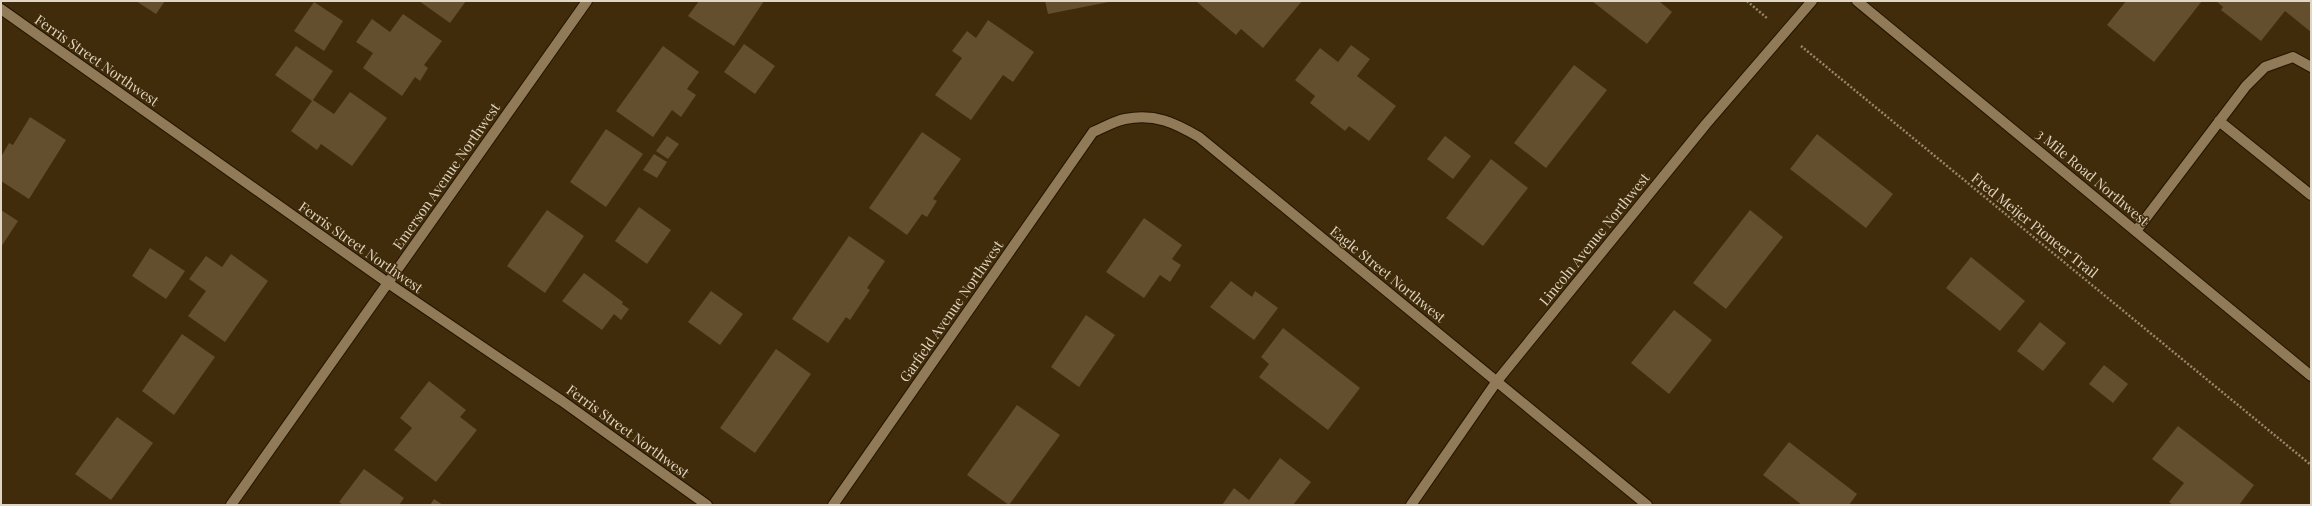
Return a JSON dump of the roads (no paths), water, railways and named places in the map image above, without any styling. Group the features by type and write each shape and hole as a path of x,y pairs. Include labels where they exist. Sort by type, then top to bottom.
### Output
{"street":[{"path":"1,8 5,1"},
{"name":"Emerson Avenue Northwest","path":"231,505 587,1"},
{"name":"Lincoln Avenue Northwest","path":"1411,505 1497,381 1706,124 1812,1"},
{"name":"3 Mile Road Northwest","path":"1857,1 2311,376"},
{"name":"Ferris Street Northwest","path":"1,8 388,283 562,401 707,505"},
{"path":"2136,230 2246,86 2265,67 2293,57 2311,67"},
{"name":"Eagle Street Northwest","path":"1093,132 1124,118 1153,118 1171,121 1200,137 1647,505"},
{"path":"2219,121 2311,195"},
{"name":"Garfield Avenue Northwest","path":"833,505 1093,132"}]}
